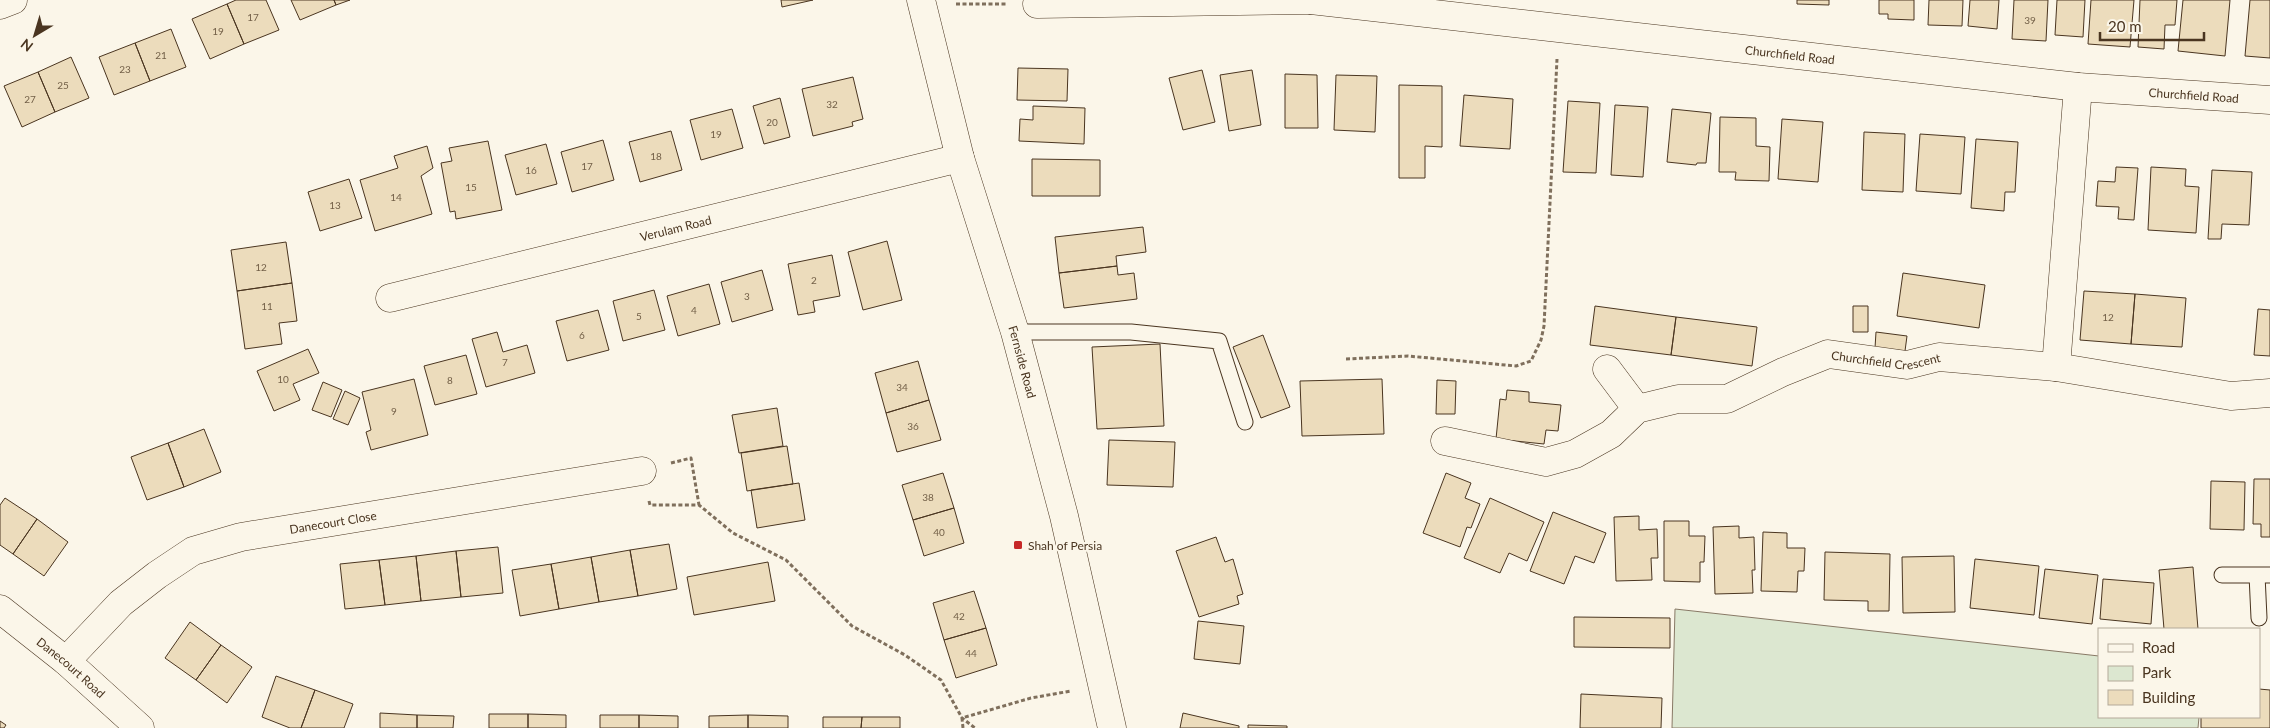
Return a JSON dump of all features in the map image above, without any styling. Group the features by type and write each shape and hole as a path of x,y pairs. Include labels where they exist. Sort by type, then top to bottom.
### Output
{"main road":[{"path":"0,5 13,0"},
{"name":"Churchfield Road","path":"1038,4 1311,0 2078,87 2270,100"},
{"name":"Fernside Road","path":"921,2 960,158 1015,332 1064,516 1104,685 1112,728"},
{"path":"2056,367 2078,87"},
{"name":"Verulam Road","path":"390,298 960,158"},
{"name":"Churchfield Crescent","path":"1637,409 1678,399 1727,398 1828,354 1906,365 1939,357 2056,367 2232,396 2270,393"},
{"path":"1445,441 1546,462 1575,454 1611,434 1637,409 1607,369"},
{"name":"Danecourt Close","path":"66,660 121,603 194,551 241,537 642,470"},
{"name":"Danecourt Road","path":"0,609 66,660 140,728"}],"lane":[{"path":"1015,332 1131,332 1219,341 1245,422"},
{"path":"2222,576 2263,575 2259,618"}],"path":[{"path":"921,2 1038,4"},
{"path":"1346,359 1408,356 1516,366 1531,361 1541,340 1544,326 1558,28"},
{"path":"699,505 692,458 642,470 650,504 699,505 733,533 786,560 852,626 905,655 941,680 962,718 963,728"},
{"path":"962,718 1032,698 1104,685"},
{"path":"962,718 975,728"}],"green space":[{"path":"1675,609 2098,656 2098,718 2199,718 2198,728 1672,728"}],"building":[{"path":"236,0 266,0 279,30 244,44 227,4"},
{"path":"291,0 334,0 336,5 300,20"},
{"path":"334,0 350,0 336,5"},
{"path":"781,0 813,0 782,7"},
{"path":"1797,0 1829,0 1829,5 1797,4"},
{"path":"1879,0 1914,0 1914,20 1888,19 1888,14 1879,14"},
{"path":"1929,0 1963,0 1962,26 1928,25"},
{"path":"1970,0 1999,0 1997,29 1968,26"},
{"path":"2014,0 2048,0 2046,41 2012,39"},
{"path":"2057,0 2085,0 2083,37 2055,35"},
{"path":"2091,0 2134,0 2130,47 2088,44"},
{"path":"2140,0 2177,0 2175,25 2165,25 2164,49 2138,47"},
{"path":"2183,0 2230,0 2225,56 2178,51"},
{"path":"2250,0 2270,0 2270,58 2245,56"},
{"path":"227,4 244,44 210,59 192,19"},
{"path":"171,29 186,67 150,81 135,43"},
{"path":"135,43 150,81 114,95 99,57"},
{"path":"71,57 89,98 55,112 38,72"},
{"path":"1018,68 1068,69 1067,101 1017,100"},
{"path":"1202,70 1215,122 1183,130 1169,78"},
{"path":"1252,70 1261,125 1229,131 1220,75"},
{"path":"38,72 55,112 22,127 4,86"},
{"path":"1285,74 1317,75 1318,128 1285,128"},
{"path":"1336,75 1377,76 1375,132 1334,130"},
{"path":"853,77 863,119 852,122 853,126 813,136 802,89"},
{"path":"1399,85 1442,86 1442,147 1425,146 1425,178 1399,178"},
{"path":"1464,95 1513,99 1510,149 1460,146"},
{"path":"780,98 790,137 764,144 753,106"},
{"path":"1568,101 1600,103 1596,173 1563,172"},
{"path":"1615,105 1648,107 1643,177 1611,175"},
{"path":"1033,106 1085,108 1084,144 1019,141 1020,119 1033,120"},
{"path":"732,109 743,148 701,160 690,120"},
{"path":"1672,109 1711,113 1706,163 1697,163 1696,165 1667,162"},
{"path":"1720,117 1756,118 1756,146 1770,147 1769,181 1735,180 1736,172 1719,172"},
{"path":"1782,119 1823,122 1818,182 1778,179"},
{"path":"671,131 682,170 640,182 629,142"},
{"path":"1864,132 1905,134 1903,192 1862,190"},
{"path":"1920,134 1965,137 1961,194 1916,191"},
{"path":"1976,139 2018,142 2015,192 2005,192 2004,211 1971,208"},
{"path":"603,140 614,180 572,192 561,152"},
{"path":"488,141 502,210 456,219 455,211 450,212 441,163 452,161 449,148"},
{"path":"546,144 557,184 516,195 505,155"},
{"path":"427,146 433,168 421,176 432,214 375,231 360,180 398,168 394,156"},
{"path":"1032,159 1100,160 1100,196 1032,196"},
{"path":"2116,167 2138,168 2134,220 2118,219 2119,207 2096,206 2098,181 2115,182"},
{"path":"2151,167 2186,169 2185,186 2199,187 2196,233 2148,230"},
{"path":"2212,170 2252,172 2249,225 2222,224 2221,239 2208,239"},
{"path":"349,179 362,218 320,231 308,192"},
{"path":"1143,227 1146,252 1116,256 1117,266 1059,273 1055,237"},
{"path":"887,241 902,300 863,310 848,252"},
{"path":"286,242 292,283 237,291 231,250"},
{"path":"832,255 840,296 813,301 815,312 798,315 788,264"},
{"path":"1117,266 1118,275 1134,273 1137,299 1064,308 1059,273"},
{"path":"762,270 773,310 732,322 721,282"},
{"path":"1903,273 1985,285 1979,328 1897,316"},
{"path":"292,283 297,321 279,323 282,344 245,349 237,291"},
{"path":"709,284 720,324 678,336 667,296"},
{"path":"654,290 665,330 623,341 613,301"},
{"path":"2084,291 2135,294 2131,344 2080,340"},
{"path":"2135,294 2186,298 2182,347 2131,344"},
{"path":"1595,306 1676,317 1671,355 1590,345"},
{"path":"1853,306 1868,306 1868,332 1853,332"},
{"path":"2258,309 2270,310 2270,356 2254,355"},
{"path":"598,310 609,350 567,361 556,321"},
{"path":"1676,317 1757,327 1752,366 1671,355"},
{"path":"497,332 503,352 527,345 535,373 486,387 472,339"},
{"path":"1876,332 1907,336 1905,351 1875,348"},
{"path":"1263,335 1290,407 1261,418 1233,347"},
{"path":"1160,344 1164,426 1097,429 1092,347"},
{"path":"308,349 319,373 293,384 300,400 274,411 257,371"},
{"path":"466,355 477,394 435,405 424,366"},
{"path":"918,361 929,400 886,413 875,373"},
{"path":"414,379 428,435 371,450 366,432 371,430 362,392"},
{"path":"1382,379 1384,434 1302,436 1300,381"},
{"path":"1437,380 1456,381 1455,414 1436,414"},
{"path":"323,382 342,390 331,417 312,410"},
{"path":"1507,390 1529,392 1529,402 1561,405 1558,431 1546,430 1544,444 1496,439 1500,399 1506,400"},
{"path":"345,391 360,398 348,425 333,419"},
{"path":"929,400 941,440 897,452 886,413"},
{"path":"777,408 783,446 739,453 732,415"},
{"path":"204,429 221,472 184,487 168,443"},
{"path":"1109,440 1175,442 1173,487 1107,485"},
{"path":"168,443 184,487 147,500 131,457"},
{"path":"787,446 793,484 747,491 741,453"},
{"path":"943,473 954,508 913,520 902,485"},
{"path":"1446,473 1471,483 1465,498 1480,504 1471,528 1467,527 1460,547 1423,533"},
{"path":"2254,479 2270,479 2270,537 2261,537 2261,524 2253,524"},
{"path":"2211,481 2245,482 2244,530 2210,529"},
{"path":"799,483 805,520 757,528 751,490"},
{"path":"5,498 37,519 13,554 0,545 0,505"},
{"path":"1490,498 1544,522 1527,561 1509,553 1500,573 1464,558"},
{"path":"954,508 964,543 924,556 913,520"},
{"path":"1553,512 1606,533 1594,563 1575,556 1564,584 1530,571"},
{"path":"1639,516 1639,530 1657,529 1658,558 1651,558 1652,580 1616,581 1614,517"},
{"path":"37,519 68,542 44,576 13,554"},
{"path":"1664,521 1689,521 1689,536 1705,536 1704,562 1700,562 1700,582 1664,581"},
{"path":"1739,526 1739,538 1754,537 1755,570 1752,570 1753,593 1715,594 1713,527"},
{"path":"1763,532 1787,533 1787,548 1805,548 1804,571 1798,571 1797,592 1761,591"},
{"path":"1216,537 1225,562 1233,559 1243,594 1237,596 1239,604 1199,617 1176,551"},
{"path":"669,544 677,589 638,596 630,550"},
{"path":"498,547 503,593 461,597 456,551"},
{"path":"630,550 638,596 599,602 591,557"},
{"path":"456,551 461,597 421,601 416,556"},
{"path":"1825,552 1890,554 1889,611 1868,611 1868,601 1824,600"},
{"path":"416,556 421,601 385,605 379,560"},
{"path":"1954,556 1955,612 1903,613 1902,557"},
{"path":"591,557 599,602 559,609 551,564"},
{"path":"1975,559 2039,566 2034,615 1970,608"},
{"path":"379,560 385,605 345,609 340,564"},
{"path":"768,562 775,601 694,615 687,577"},
{"path":"551,564 559,609 520,616 512,570"},
{"path":"2193,567 2198,628 2164,628 2159,570"},
{"path":"2045,569 2098,575 2092,624 2039,618"},
{"path":"2103,579 2154,583 2151,624 2100,619"},
{"path":"974,591 986,628 944,640 933,603"},
{"path":"1574,617 1670,618 1670,648 1574,647"},
{"path":"1198,621 1244,626 1240,664 1194,659"},
{"path":"190,622 221,645 196,680 165,658"},
{"path":"986,628 997,665 956,678 944,640"},
{"path":"221,645 252,667 227,703 196,680"},
{"path":"276,676 315,690 301,728 290,728 262,717"},
{"path":"2260,689 2270,690 2270,728 2201,728 2201,718 2260,718"},
{"path":"315,690 353,704 344,728 301,728"},
{"path":"1581,694 1662,698 1661,728 1580,728"},
{"path":"380,713 417,715 417,728 380,728"},
{"path":"1183,713 1239,726 1239,728 1180,728"},
{"path":"489,714 528,714 528,728 489,728"},
{"path":"528,714 566,715 566,728 528,728"},
{"path":"417,715 454,716 453,728 417,728"},
{"path":"600,715 639,715 639,728 600,728"},
{"path":"639,715 678,716 678,728 639,728"},
{"path":"748,715 748,728 709,728 709,716"},
{"path":"748,715 788,716 788,728 748,728"},
{"path":"823,717 862,717 861,728 823,728"},
{"path":"862,717 900,717 900,728 861,728"},
{"path":"0,721 6,725 4,728 0,728"},
{"path":"1248,725 1287,726 1287,728 1248,728"}],"place":[{"name":"Shah of Persia","path":"1018,545"}]}
